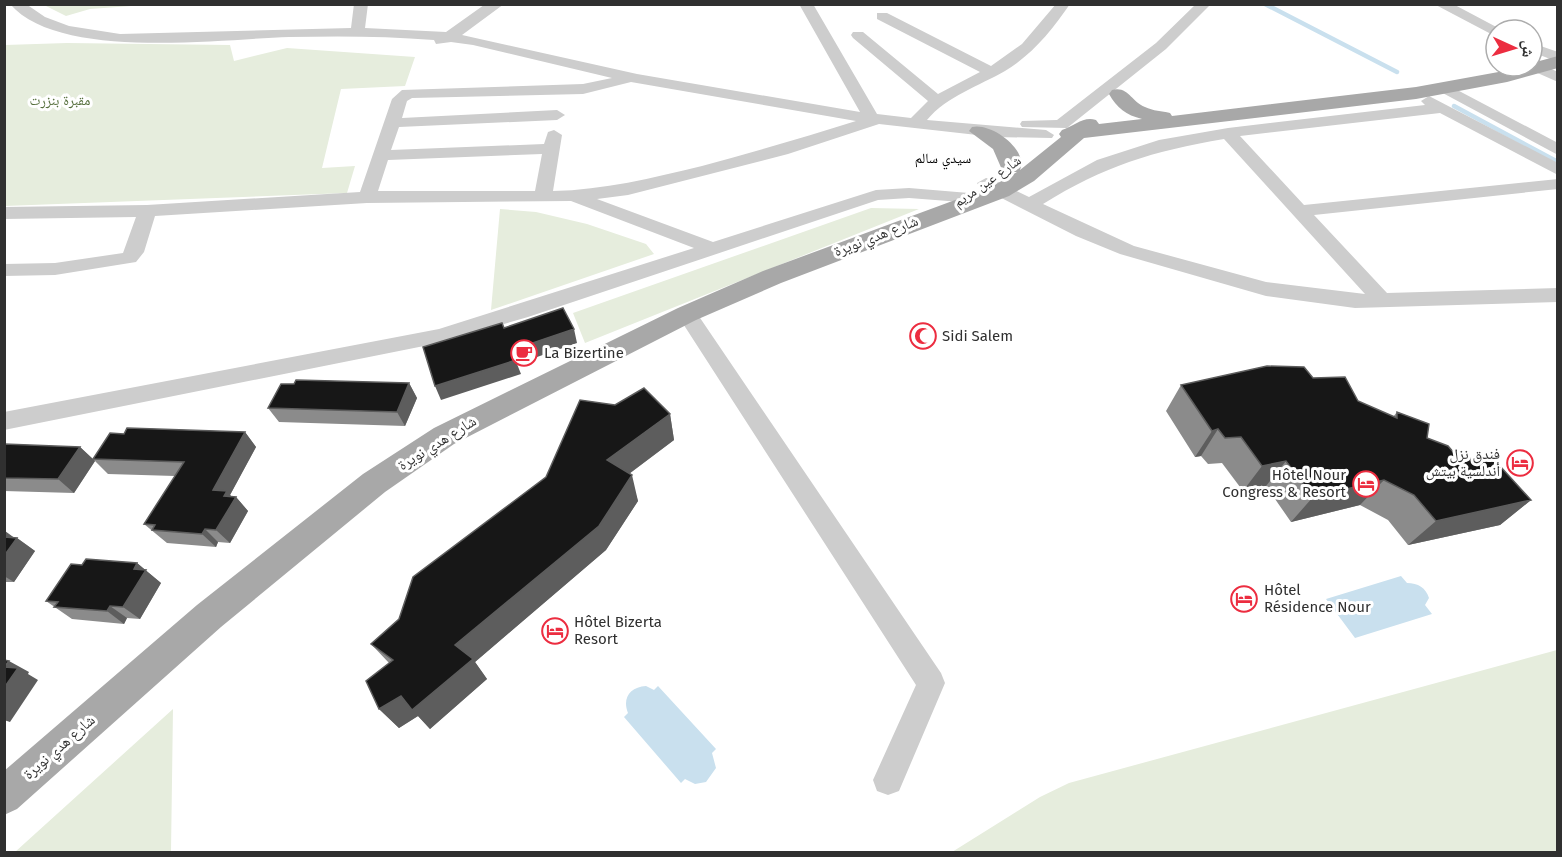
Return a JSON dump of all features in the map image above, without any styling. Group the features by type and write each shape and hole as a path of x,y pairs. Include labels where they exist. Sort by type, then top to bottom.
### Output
{"main road":[{"path":"1068,130 1163,117 1254,111 1416,93 1443,98 1506,78"},
{"path":"1119,94 1122,100 1138,112 1163,117"},
{"path":"1068,130 1186,122 1254,111"},
{"path":"979,131 1004,147 1018,171 1186,122"},
{"name":"شارع عين مريم","path":"1018,171 1068,130"},
{"name":"شارع عين مريم","path":"975,196 1018,171 1068,130"},
{"name":"شارع هدي نويرة","path":"4,796 209,616 374,483 444,436 687,314 772,277 975,196"}],"street":[{"path":"17,4 38,20 88,35 120,38 356,32 449,37 634,78 748,99 882,118 1013,124 1068,130"},
{"path":"356,32 361,22 361,4"},
{"path":"328,33 364,43 424,44 449,37 480,11 497,4"},
{"path":"806,4 882,118"},
{"name":"شارع عين مريم","path":"1068,130 1092,100 1161,46 1204,4"},
{"path":"1441,4 1484,25"},
{"path":"916,121 936,100 1013,59 1037,39 1057,7"},
{"path":"882,16 991,72"},
{"path":"858,35 936,100"},
{"name":"شارع عين مريم","path":"1068,130 1119,94 1153,58 1161,46"},
{"path":"367,197 400,99 408,93 583,89 634,78"},
{"path":"543,196 557,115 564,90"},
{"path":"1443,98 1557,170"},
{"path":"1029,206 1061,185 1128,154 1159,145 1443,98 1557,150"},
{"path":"1013,124 1056,114 1092,100"},
{"path":"392,123 557,115"},
{"path":"4,213 147,211 367,197 572,196 628,190 783,150 882,118"},
{"path":"916,121 979,131 1068,130"},
{"path":"1228,133 1382,300"},
{"path":"380,155 551,149"},
{"path":"1300,211 1557,184"},
{"path":"4,421 439,336 521,312 876,195 975,196 1029,206 1127,250 1220,277 1312,297 1355,301 1557,295"},
{"path":"572,196 711,248"},
{"path":"4,270 55,269 129,258 135,252 147,211"},
{"path":"687,314 932,683 888,780"}],"green space":[{"path":"44,5 145,5 90,9 66,16"},
{"name":"مقبرة بنزرت","path":"67,43 230,45 234,61 287,48 415,57 405,86 341,89 322,168 355,166 347,193 5,206 5,45"},
{"path":"871,208 919,209 585,343 573,313"},
{"path":"500,209 536,212 587,224 646,244 654,254 491,310"},
{"path":"1557,650 1557,852 952,852 1040,797 1069,783"},
{"path":"173,709 171,852 15,852"}],"water":[{"path":"1401,576 1407,583 1418,585 1426,591 1429,598 1425,605 1432,614 1355,638 1326,599"},
{"path":"646,686 654,690 658,686 716,749 712,753 716,768 706,782 695,784 685,779 681,783 624,717 628,713 626,703 629,694"}],"building":[{"path":"563,308 574,329 512,350 516,360 435,386 423,347 502,323 504,328"},
{"path":"1267,366 1304,367 1313,378 1345,377 1358,401 1397,418 1397,412 1429,424 1427,438 1448,446 1460,460 1490,455 1531,500 1436,521 1414,495 1384,480 1313,497 1286,461 1262,466 1241,437 1225,438 1218,429 1212,431 1181,385"},
{"path":"296,380 409,383 397,412 268,408 281,384 294,384"},
{"path":"644,388 670,414 607,460 632,475 599,526 455,645 473,659 412,710 401,696 379,709 366,681 393,660 371,644 399,619 413,577 546,477 580,400 615,405"},
{"path":"127,428 245,432 213,490 227,491 224,496 236,497 216,530 205,529 202,534 152,530 155,525 144,524 184,462 93,459 110,433 124,434"},
{"path":"4,444 80,447 58,479 4,478"},
{"path":"4,537 17,538 4,556"},
{"path":"86,559 137,563 134,569 146,570 123,607 110,606 107,611 54,607 58,602 46,601 71,564 82,565"},
{"path":"4,667 18,668 4,688"}],"waterway":[{"path":"1265,4 1397,72"},
{"path":"1454,106 1558,162"}],"place":[{"name":"Sidi Salem","path":"923,336"},
{"name":"La Bizertine","path":"524,353"},
{"name":"فندق نزل أندلسية بيتش","path":"1520,463"},
{"name":"Hôtel Nour Congress & Resort","path":"1366,484"},
{"name":"Hôtel Résidence Nour","path":"1244,599"},
{"name":"Hôtel Bizerta Resort","path":"555,631"}],"district":[{"name":"سيدي سالم","path":"943,158"}]}
